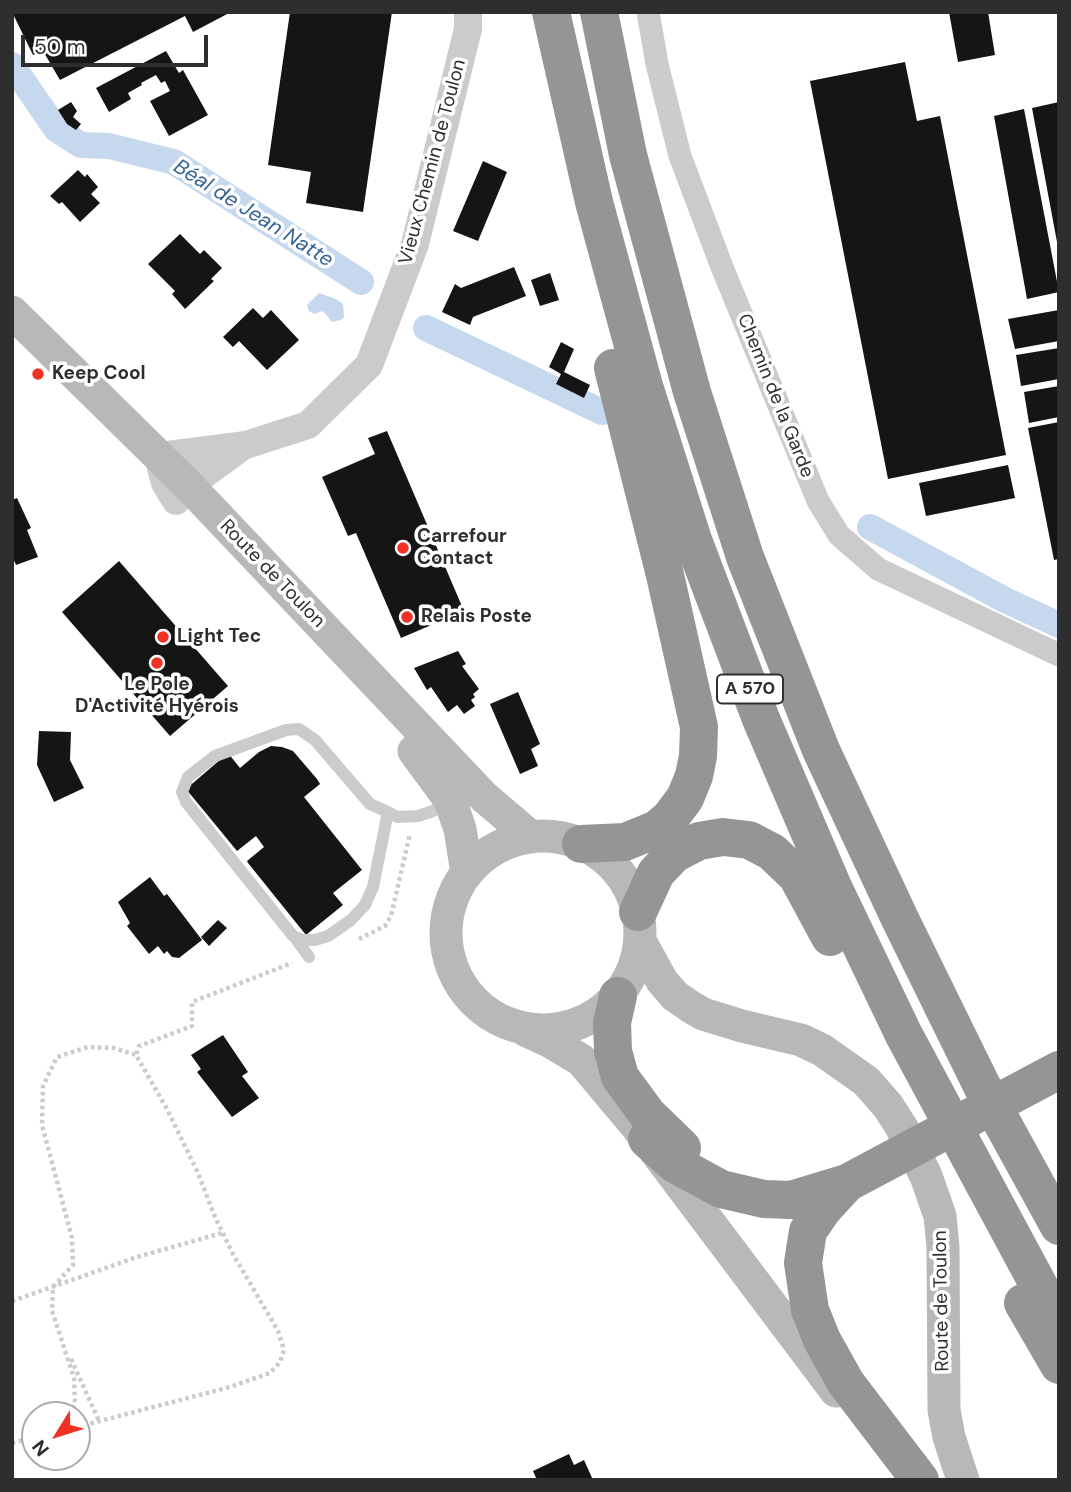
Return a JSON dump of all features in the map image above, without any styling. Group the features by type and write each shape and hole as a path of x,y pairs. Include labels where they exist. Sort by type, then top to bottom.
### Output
{"highway":[{"path":"545,12 559,128 606,340 665,575 699,727 694,776 685,798 670,818 657,830 641,837 612,843 582,844"},
{"name":"A 570","path":"551,12 594,202 644,386 693,540 761,719 833,887 904,1035 1059,1323"},
{"name":"A 570","path":"598,12 628,155 692,392 745,557 816,737 900,919 982,1086 1059,1226"},
{"path":"628,155 669,262 724,437 829,716 928,933 1029,1132 1059,1181"},
{"path":"639,927 656,873 674,854 699,841 723,837 750,840 772,852 797,876 1007,1276 1059,1365"},
{"path":"618,996 612,1023 613,1051 620,1077 648,1115 682,1148 703,1163 739,1180 760,1183 847,1183"},
{"path":"646,1139 675,1164 713,1185 739,1195 790,1200 847,1183 1049,1076"},
{"path":"847,1183 823,1209 808,1231 803,1263 810,1310 822,1340 846,1383 919,1480"}],"main road":[{"name":"Route de Toulon","path":"12,312 484,797 531,836"},
{"name":"Route de Toulon","path":"12,323 114,433 173,480 419,756 450,800 460,829 467,873"},
{"path":"516,1026 544,1030 571,1027 596,1015 618,996 633,971 639,927 627,884 608,860 582,844 556,837 531,836 506,843 485,855 467,873 452,901 446,931 451,962 465,990 487,1013 551,1042 581,1060 646,1139 903,1480"},
{"name":"Route de Toulon","path":"639,927 662,981 675,996 704,1014 801,1040 822,1050 866,1081 888,1106 902,1128 926,1176 940,1216 943,1247 944,1410 949,1437 963,1480"}],"street":[{"name":"Vieux Chemin de Toulon","path":"246,445 308,425 369,366 415,244 468,29 468,12"},
{"name":"Chemin de la Garde","path":"648,12 657,64 680,156 722,267 813,489 839,535 878,569 1059,655"},
{"path":"246,445 173,480 168,455 246,445"}],"lane":[{"path":"309,957 186,802 182,793 188,777 215,756 286,730 299,729 315,740 370,804 387,813 397,817 413,816 433,811 450,800"},
{"path":"293,936 303,940 316,940 328,936 351,920 365,905 373,887 387,813"}],"path":[{"path":"135,1055 139,1046 192,1026 192,1002 372,934 384,926 391,916 413,816"},
{"path":"75,1401 74,1378 52,1311 53,1287 73,1265 72,1238 42,1125 43,1086 57,1057 88,1047 114,1048 135,1055 167,1109 198,1173 222,1233 278,1331 284,1350 280,1362 270,1373 230,1388 91,1423"},
{"path":"12,1301 136,1257 222,1233"},
{"path":"61,1336 99,1421"}],"water":[{"path":"319,293 343,304 344,317 341,320 332,322 323,311 314,314 309,311 307,305"}],"building":[{"path":"12,12 231,12 193,32 185,16 60,80 43,51 33,55"},
{"path":"290,12 392,12 363,212 306,203 311,172 268,165"},
{"path":"949,12 988,12 995,55 958,62"},
{"path":"166,51 179,73 183,70 208,115 169,136 150,101 170,91 165,81 161,83 156,75 128,93 131,99 109,112 96,88"},
{"path":"905,62 917,121 940,116 1006,455 888,479 810,81"},
{"path":"71,102 77,111 73,117 81,124 76,130 67,124 58,110"},
{"path":"1059,102 1059,242 1057,242 1032,108"},
{"path":"1024,109 1059,292 1027,299 994,116"},
{"path":"483,161 507,172 478,241 453,231"},
{"path":"78,170 85,177 87,174 98,187 91,194 100,203 80,222 62,202 59,204 50,196"},
{"path":"180,234 200,254 204,250 222,268 211,279 214,281 185,309 172,294 175,291 148,264"},
{"path":"514,267 526,296 473,317 470,325 442,312 455,284 461,288"},
{"path":"550,273 559,300 540,306 531,280"},
{"path":"253,308 263,318 271,310 299,340 267,370 239,341 233,347 223,337"},
{"path":"1059,310 1059,341 1015,349 1008,319"},
{"path":"561,342 574,349 564,372 590,385 584,398 556,384 561,374 549,367"},
{"path":"1059,348 1059,379 1021,386 1016,355"},
{"path":"1059,386 1059,417 1029,423 1024,392"},
{"path":"1059,422 1059,559 1054,560 1028,428"},
{"path":"387,431 464,611 401,638 356,533 348,536 322,477 375,454 368,438"},
{"path":"1008,465 1015,498 926,516 919,483"},
{"path":"17,498 31,528 27,530 38,557 16,565 12,556 12,500"},
{"name":"Le Pole D'Activité Hyérois","path":"119,561 228,686 170,736 62,612"},
{"path":"458,651 466,664 462,666 479,689 471,700 475,706 464,714 457,705 448,712 431,687 427,690 414,668"},
{"path":"518,692 540,744 531,749 538,766 520,774 490,704"},
{"path":"39,731 71,732 70,760 84,788 54,802 37,765"},
{"path":"271,746 293,751 317,779 320,784 304,797 362,870 333,893 343,905 306,935 248,863 247,861 264,847 256,836 237,851 186,789 228,753 240,768"},
{"path":"150,877 164,896 167,894 202,940 179,958 172,957 167,951 164,954 158,946 149,954 127,926 130,923 118,902"},
{"path":"218,920 227,928 209,946 201,937"},
{"path":"223,1035 248,1072 242,1076 259,1098 232,1117 197,1072 201,1069 191,1055"},
{"path":"569,1454 574,1465 584,1460 593,1480 537,1480 533,1471"}],"waterway":[{"name":"Béal de Jean Natte","path":"12,65 56,129 81,145 109,146 174,162 361,282"},
{"name":"Béal de Jean Natte","path":"426,328 602,412"},
{"name":"Béal de Jean Natte","path":"870,527 1005,600 1059,625"}],"place":[{"name":"Keep Cool","path":"38,374"},
{"name":"Carrefour Contact","path":"403,548"},
{"name":"Relais Poste","path":"407,617"},
{"name":"Light Tec","path":"163,637"},
{"name":"Le Pole D'Activité Hyérois","path":"157,663"}]}
